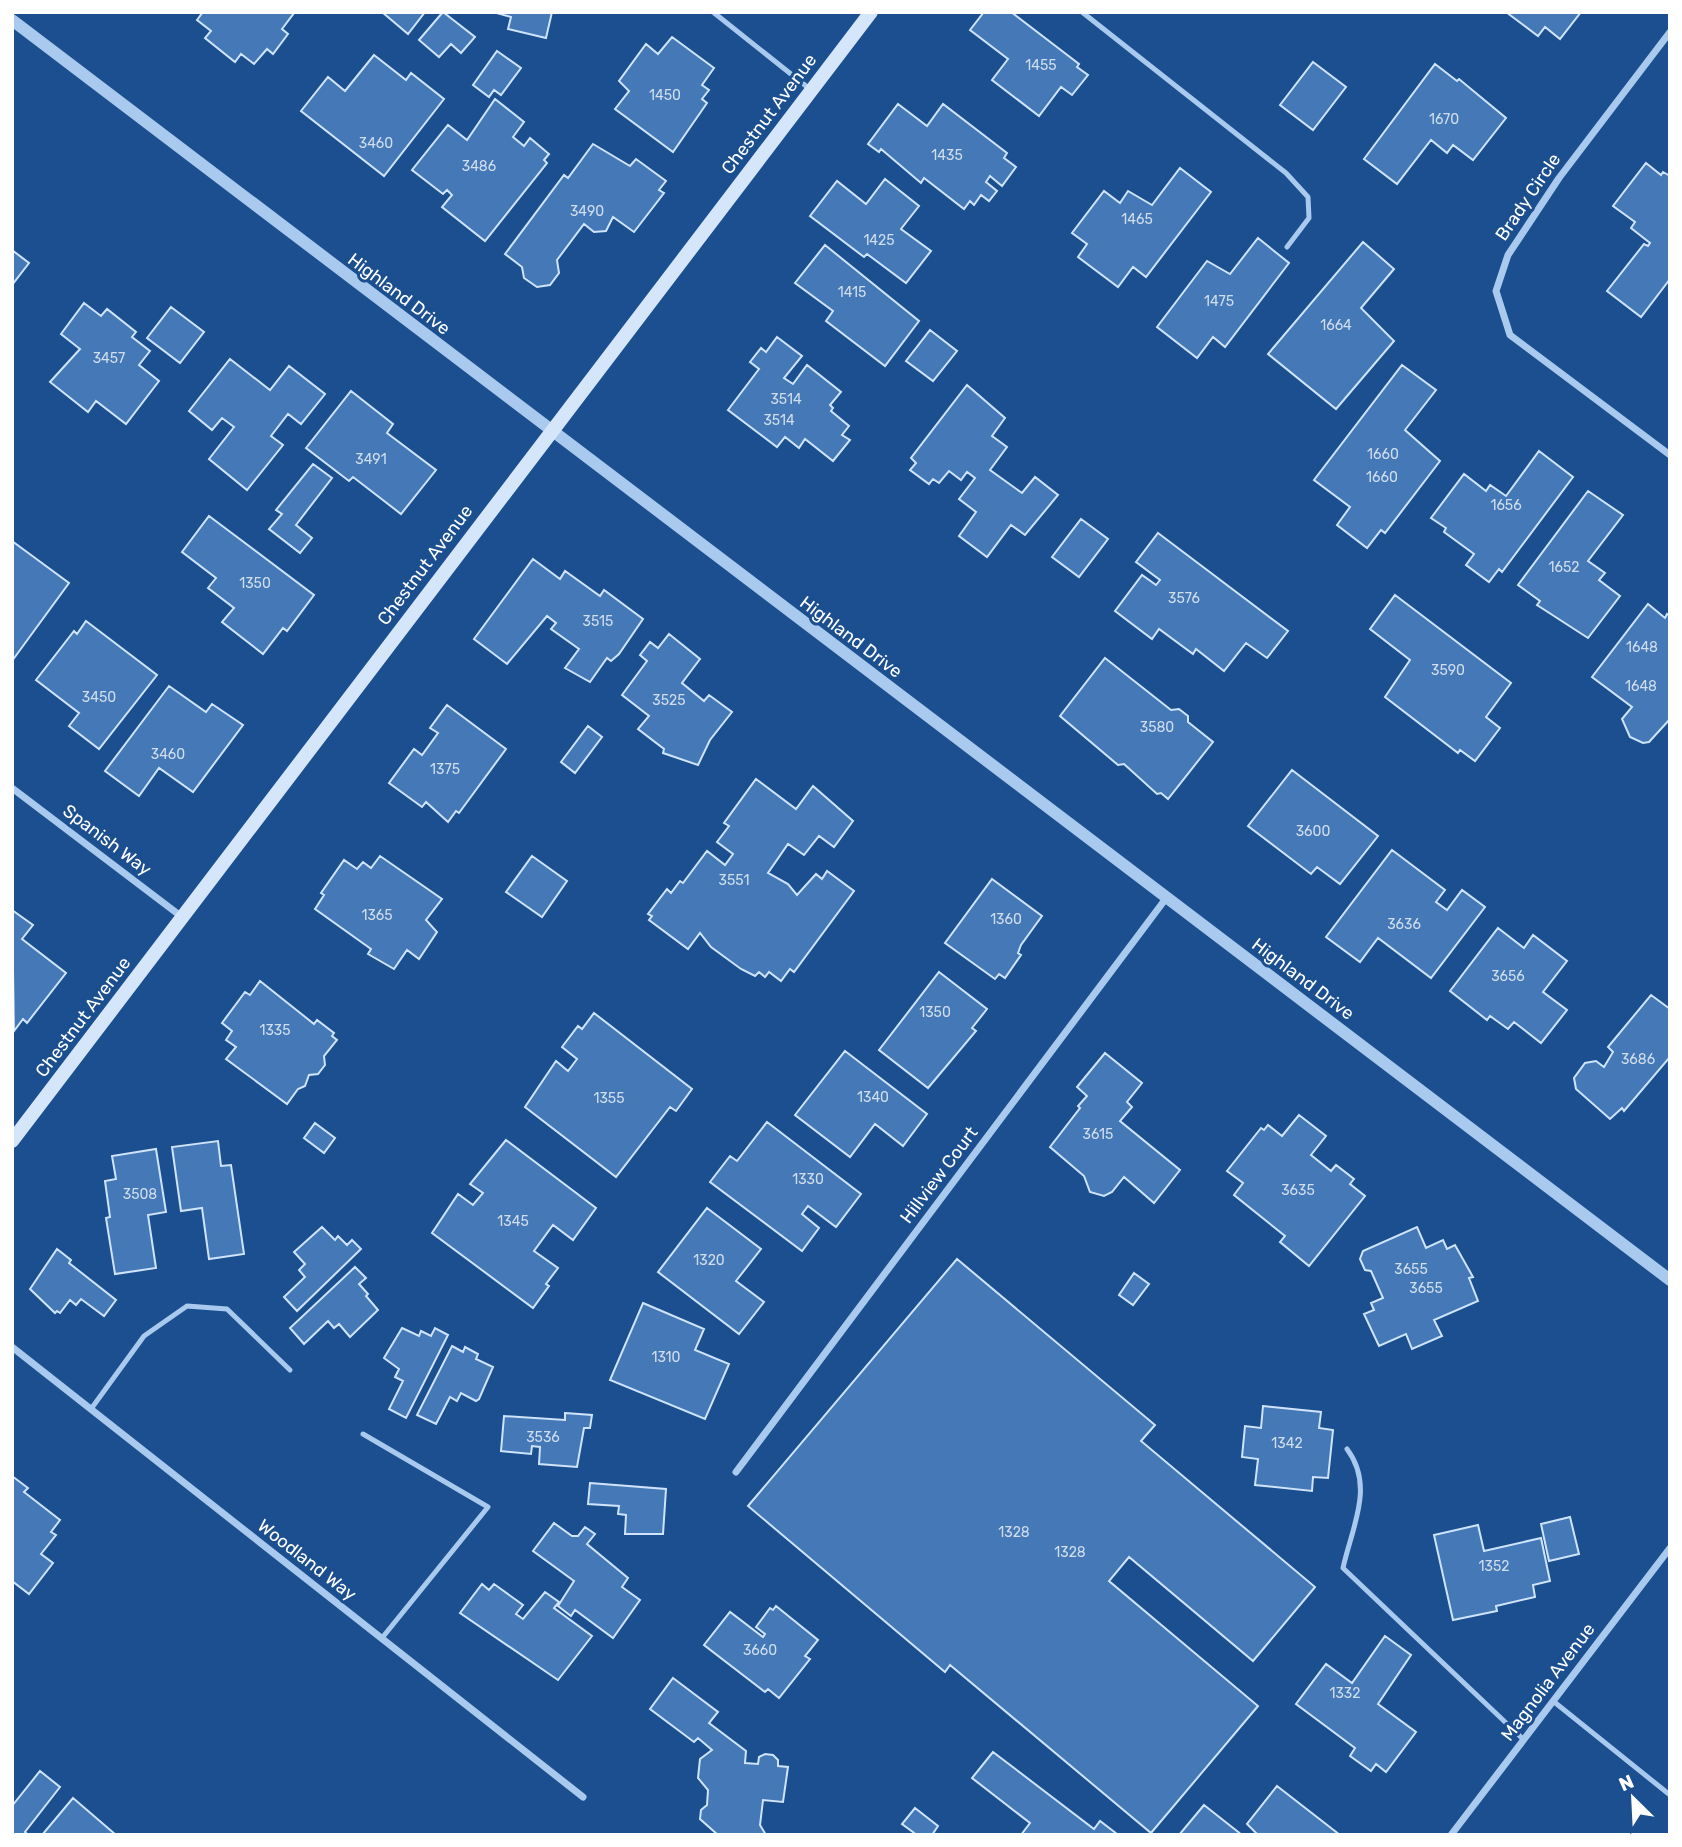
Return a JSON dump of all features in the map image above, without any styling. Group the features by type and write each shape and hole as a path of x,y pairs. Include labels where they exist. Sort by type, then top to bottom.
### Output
{"main road":[{"name":"Chestnut Avenue","path":"12,1142 871,12"}],"street":[{"name":"Highland Drive","path":"12,20 1670,1280"},
{"name":"Brady Circle","path":"1670,32 1559,178 1508,254 1496,291 1510,335 1670,455"},
{"name":"Spanish Way","path":"12,788 183,917"},
{"name":"Hillview Court","path":"736,1472 1167,897"},
{"name":"Woodland Way","path":"12,1347 583,1797"},
{"name":"Magnolia Avenue","path":"1451,1835 1670,1548"}],"lane":[{"path":"713,12 811,90"},
{"path":"1082,12 1286,173 1308,197 1309,218 1287,247"},
{"path":"91,1409 144,1336 187,1306 227,1310 290,1370"},
{"path":"363,1434 488,1507 382,1639"},
{"path":"1347,1449 1356,1461 1362,1480 1357,1520 1343,1568 1524,1740"},
{"path":"1553,1701 1670,1795"}],"building":[{"path":"203,12 294,13 282,29 288,34 273,54 267,49 254,64 241,54 235,62 205,38 211,31 197,20"},
{"path":"382,12 425,12 408,34"},
{"path":"443,12 475,37 461,53 451,44 439,57 419,40"},
{"path":"493,12 552,12 546,38 508,29 511,17"},
{"path":"984,12 1011,12 1079,64 1077,67 1088,75 1072,95 1061,87 1039,116 992,80 1008,59 970,30"},
{"path":"1506,12 1581,12 1560,39 1545,27 1538,36"},
{"path":"672,37 714,68 702,85 709,90 702,99 707,103 673,152 615,109 629,91 619,81 646,44 658,54"},
{"path":"497,51 521,68 501,95 494,90 489,97 473,85"},
{"path":"374,55 406,80 411,73 444,99 384,176 301,111 328,77 345,91"},
{"path":"1313,62 1346,87 1313,130 1280,105"},
{"path":"1435,64 1457,81 1459,79 1506,118 1473,160 1453,145 1447,153 1431,140 1397,184 1364,159"},
{"path":"495,99 524,122 513,137 524,146 530,138 549,154 544,160 547,163 485,241 442,207 452,195 447,190 443,194 412,170 448,125 467,140"},
{"path":"898,104 927,126 943,104 1007,153 1004,158 1016,167 1002,186 990,176 986,182 997,191 989,201 981,195 974,205 970,201 964,209 924,178 921,183 881,149 879,152 868,144"},
{"path":"593,144 630,166 636,159 666,181 659,190 664,193 634,232 613,217 606,231 594,232 584,224 557,260 559,273 550,285 537,287 524,278 522,267 505,254 564,175 568,178"},
{"path":"1646,163 1661,175 1663,172 1670,176 1670,279 1641,317 1607,291 1644,244 1648,246 1650,243 1631,228 1635,222 1613,206"},
{"path":"1180,168 1211,192 1146,277 1133,267 1118,287 1078,257 1087,244 1072,233 1104,191 1120,203 1128,191 1152,205"},
{"path":"885,179 919,206 901,229 931,251 906,283 867,254 864,257 810,216 837,181 866,204"},
{"path":"1258,238 1289,263 1225,347 1213,337 1197,358 1157,327 1207,261 1230,274"},
{"path":"1363,242 1394,269 1361,308 1394,341 1336,409 1268,354"},
{"path":"825,245 919,321 885,366 826,321 833,311 795,283"},
{"path":"12,250 29,263 12,285"},
{"path":"84,303 101,316 107,309 136,332 132,337 150,351 139,365 159,381 126,424 96,401 88,412 50,382 80,349 61,334"},
{"path":"171,307 204,332 180,363 147,338"},
{"path":"930,330 957,351 933,381 906,361"},
{"path":"777,337 802,356 784,378 793,384 807,365 841,392 830,405 833,408 831,411 849,426 842,435 850,440 833,461 805,439 799,448 785,437 777,447 728,410 759,369 750,362 761,348 766,352"},
{"path":"230,359 270,390 289,366 325,394 301,424 288,414 271,436 283,445 247,490 209,459 234,427 222,418 212,430 189,411"},
{"path":"1402,365 1436,390 1405,430 1440,461 1385,533 1381,530 1367,548 1337,525 1350,507 1314,480"},
{"path":"967,385 1005,418 992,436 1007,447 990,470 1022,493 1035,477 1058,495 1025,535 1011,525 987,557 959,536 976,512 959,499 975,478 967,472 961,480 949,471 939,483 933,479 929,484 910,470 916,463 911,458"},
{"path":"351,391 393,424 387,433 436,470 401,514 353,477 349,481 306,448"},
{"path":"1539,451 1573,477 1502,572 1499,569 1489,582 1466,565 1474,554 1444,532 1446,528 1431,518 1464,474 1486,491 1490,485 1506,496"},
{"path":"313,464 332,478 296,525 312,538 300,553 269,529 282,514 276,510"},
{"path":"1588,491 1623,515 1588,561 1605,573 1599,580 1620,596 1588,638 1537,605 1540,601 1518,585"},
{"path":"209,516 314,595 287,631 283,628 263,654 222,622 234,608 208,588 216,578 182,552"},
{"path":"1081,519 1108,539 1079,577 1052,557"},
{"path":"1158,533 1288,631 1267,658 1246,643 1224,671 1196,649 1193,654 1159,629 1152,639 1115,611 1142,575 1156,585 1160,580 1136,562"},
{"path":"12,541 69,583 12,661"},
{"path":"533,559 560,579 565,571 600,596 604,590 643,619 619,654 611,661 607,658 590,682 565,668 579,649 551,629 556,623 547,616 507,664 474,639"},
{"path":"1395,595 1511,683 1486,717 1500,728 1475,761 1460,750 1458,753 1385,697 1410,660 1370,629"},
{"path":"1648,604 1665,618 1667,614 1670,616 1670,719 1649,742 1643,743 1630,737 1622,719 1632,707 1592,677"},
{"path":"86,621 157,675 99,749 69,726 79,713 36,680 74,631 77,634"},
{"path":"669,634 700,659 682,683 704,701 709,695 732,712 710,740 698,765 663,753 664,749 638,729 649,716 622,695 647,661 640,655 650,642 658,648"},
{"path":"1105,658 1171,710 1179,709 1188,716 1188,722 1213,742 1168,799 1161,793 1157,794 1124,764 1118,765 1060,716"},
{"path":"169,686 206,712 212,704 243,725 193,792 159,768 139,796 105,771"},
{"path":"447,705 506,749 459,813 456,811 448,822 426,802 422,807 389,783 414,749 422,755 438,733 430,728"},
{"path":"588,726 602,737 575,773 561,762"},
{"path":"1292,770 1378,836 1340,884 1317,867 1311,874 1248,826"},
{"path":"756,779 796,809 813,786 853,821 834,847 819,836 804,855 788,844 768,873 788,884 797,895 816,874 822,879 827,871 854,891 794,972 790,969 781,981 769,972 765,977 759,972 755,976 741,969 711,947 700,933 688,949 649,920 652,916 648,914 667,889 671,893 680,881 683,883 707,851 725,865 733,854 717,842 729,826 724,823"},
{"path":"1392,850 1445,890 1436,902 1447,910 1462,890 1485,907 1431,978 1378,938 1360,962 1326,937"},
{"path":"380,856 442,899 426,920 437,932 419,959 407,950 394,969 368,954 371,949 315,909 324,895 321,893 344,860 357,869 363,862 371,868"},
{"path":"532,856 567,881 542,917 506,892"},
{"path":"992,879 1042,916 1021,945 1018,953 1021,955 1005,978 999,974 995,979 945,943"},
{"path":"12,910 33,925 22,939 66,973 27,1023 23,1019 14,1031"},
{"path":"1498,928 1524,948 1533,935 1567,961 1543,992 1567,1010 1541,1043 1514,1022 1508,1029 1490,1016 1487,1020 1450,991"},
{"path":"939,972 987,1009 972,1028 976,1031 928,1088 879,1050"},
{"path":"260,981 314,1024 317,1020 334,1033 332,1036 337,1040 324,1056 325,1065 318,1074 309,1075 305,1086 298,1089 287,1104 226,1059 236,1047 226,1040 232,1031 222,1023 245,992 250,995"},
{"path":"1651,995 1670,1009 1670,1057 1624,1111 1622,1108 1610,1119 1576,1089 1574,1078 1585,1063 1596,1061 1604,1067 1613,1052 1608,1047"},
{"path":"594,1013 692,1089 676,1111 670,1107 616,1177 525,1107 556,1061 568,1071 577,1059 562,1047 578,1026 582,1029"},
{"path":"845,1051 927,1114 903,1146 875,1124 850,1157 795,1115"},
{"path":"1105,1053 1142,1083 1127,1102 1132,1107 1120,1121 1180,1170 1154,1203 1124,1177 1112,1192 1104,1196 1090,1192 1084,1176 1050,1147 1087,1096 1077,1087"},
{"path":"1299,1115 1326,1136 1311,1155 1331,1171 1336,1165 1354,1179 1350,1184 1365,1196 1309,1266 1280,1242 1285,1236 1234,1195 1243,1183 1227,1171 1261,1128 1264,1130 1268,1125 1282,1136"},
{"path":"767,1122 861,1194 836,1227 808,1206 802,1214 819,1228 802,1251 710,1182 730,1156 737,1161"},
{"path":"315,1123 335,1138 324,1153 304,1138"},
{"path":"506,1140 596,1208 573,1240 553,1225 534,1251 558,1268 533,1308 432,1233 458,1194 473,1205 483,1193 470,1184"},
{"path":"218,1141 221,1166 231,1165 244,1254 209,1259 202,1208 181,1211 172,1147"},
{"path":"156,1149 166,1212 148,1215 156,1268 115,1274 106,1218 110,1217 105,1181 116,1179 112,1156"},
{"path":"707,1208 761,1249 736,1281 764,1302 739,1334 658,1272"},
{"path":"322,1227 335,1240 338,1236 347,1245 352,1240 361,1249 297,1311 284,1297 305,1277 299,1270 305,1264 294,1252"},
{"path":"1417,1227 1426,1248 1443,1240 1447,1249 1455,1245 1473,1277 1469,1278 1478,1301 1434,1320 1442,1336 1412,1349 1406,1334 1379,1346 1364,1314 1374,1310 1371,1303 1383,1298 1371,1271 1365,1270 1360,1259 1363,1251"},
{"path":"57,1249 71,1260 69,1263 116,1300 104,1316 81,1299 76,1305 70,1300 60,1313 55,1313 30,1289"},
{"path":"957,1259 1155,1425 1141,1441 1315,1587 1253,1661 1129,1557 1109,1581 1258,1706 1151,1833 950,1665 945,1672 748,1506"},
{"path":"355,1267 366,1278 359,1284 378,1310 350,1337 339,1324 334,1328 328,1321 304,1344 290,1328"},
{"path":"1134,1273 1149,1284 1133,1305 1119,1295"},
{"path":"643,1303 704,1329 695,1350 729,1364 705,1419 610,1380"},
{"path":"402,1328 419,1336 421,1331 431,1336 435,1328 448,1335 406,1418 389,1409 403,1381 395,1377 399,1369 384,1358"},
{"path":"452,1346 463,1352 465,1347 478,1354 476,1359 493,1367 479,1399 476,1401 461,1393 457,1401 450,1397 436,1424 417,1415"},
{"path":"1263,1406 1321,1412 1319,1428 1333,1430 1328,1478 1313,1477 1312,1491 1255,1485 1258,1459 1242,1457 1245,1426 1261,1428"},
{"path":"565,1413 592,1415 590,1428 584,1428 577,1467 539,1464 540,1447 532,1446 531,1454 501,1451 504,1416 565,1420"},
{"path":"12,1476 28,1488 24,1492 60,1520 51,1532 56,1535 41,1554 53,1563 29,1594 12,1581"},
{"path":"590,1483 666,1489 663,1534 625,1534 626,1515 618,1514 619,1506 588,1504"},
{"path":"1570,1517 1579,1554 1549,1561 1541,1524"},
{"path":"554,1523 572,1536 578,1536 585,1527 595,1534 587,1544 628,1578 622,1587 640,1600 613,1638 575,1610 571,1616 558,1606 574,1581 533,1551"},
{"path":"1478,1525 1484,1551 1541,1538 1550,1581 1533,1585 1535,1597 1496,1606 1497,1611 1453,1620 1434,1535"},
{"path":"482,1584 489,1590 494,1584 523,1605 516,1614 523,1619 545,1592 559,1602 554,1608 592,1636 558,1680 460,1613"},
{"path":"776,1606 818,1640 805,1656 810,1659 779,1698 768,1689 765,1692 704,1645 730,1612 763,1637 765,1634 756,1627 770,1608 773,1610"},
{"path":"1385,1636 1411,1655 1378,1704 1416,1732 1386,1772 1376,1764 1371,1771 1350,1756 1355,1748 1296,1704 1326,1664 1352,1683"},
{"path":"673,1678 718,1712 709,1723 746,1751 745,1763 758,1764 759,1757 765,1754 773,1755 778,1760 778,1766 788,1767 783,1802 763,1800 760,1825 766,1835 718,1835 700,1819 701,1810 707,1805 708,1790 698,1778 700,1759 712,1750 698,1738 694,1742 650,1709"},
{"path":"993,1752 1094,1829 1100,1821 1117,1834 1021,1835 1030,1823 972,1778"},
{"path":"40,1771 60,1787 25,1832 28,1835 12,1835 12,1806"},
{"path":"1277,1786 1340,1835 1258,1835 1247,1824"},
{"path":"73,1798 116,1835 42,1835"},
{"path":"1204,1805 1242,1835 1179,1835"},
{"path":"915,1808 938,1826 932,1835 917,1835 902,1824"}]}
